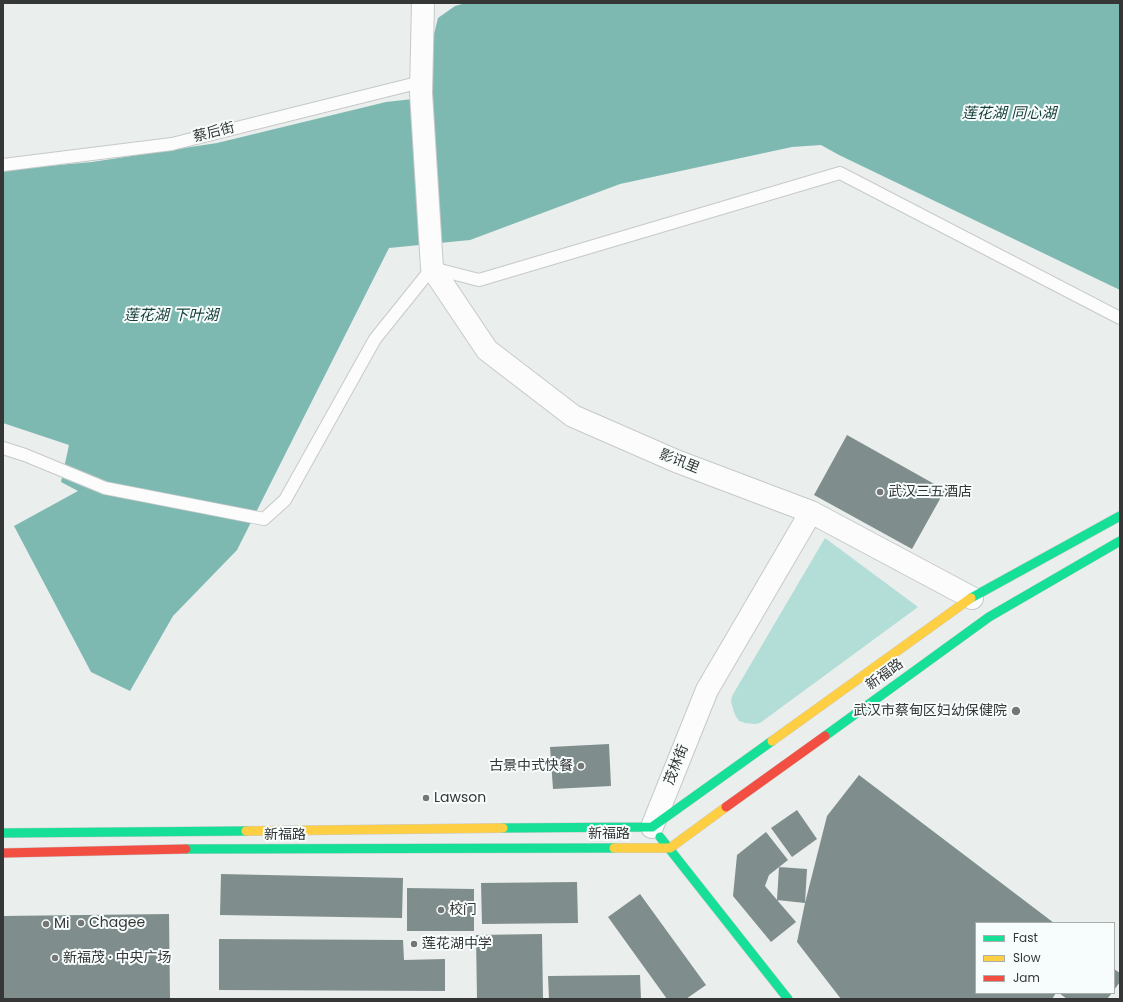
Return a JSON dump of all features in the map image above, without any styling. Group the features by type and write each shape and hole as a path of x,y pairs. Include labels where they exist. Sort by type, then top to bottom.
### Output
{"street":[{"path":"424,3 421,87 432,268"},
{"name":"影讯里","path":"432,268 487,350 573,416 676,461 811,512 972,598"},
{"name":"茂林街","path":"652,827 707,690 811,512"},
{"name":"新福路","path":"3,833 652,827 972,598 1120,516"},
{"name":"新福路","path":"3,853 201,849 670,848 989,617 1120,541"},
{"path":"652,827 788,999"}],"lane":[{"name":"蔡后街","path":"3,165 172,144 421,87"},
{"path":"3,448 25,455 105,488 264,519 285,500 375,339 432,268 479,280 840,173 1120,318"}],"green space":[{"path":"825,538 918,607 760,723 755,724 739,721 735,715 731,702 732,696"}],"water":[{"path":"466,3 1120,3 1120,290 821,145 792,147 620,184 470,240 389,248 237,550 173,616 130,691 91,672 14,526 78,491 61,482 69,445 3,423 3,170 92,162 217,143 386,102 431,97 433,38 438,18 455,6"}],"building":[{"name":"武汉三五酒店","path":"847,435 945,490 912,549 814,495"},
{"name":"古景中式快餐","path":"609,744 611,786 553,789 550,747"},
{"path":"859,775 1053,922 975,922 975,994 1055,994 1052,999 841,999 797,942 805,903 827,816"},
{"path":"797,810 817,839 792,857 771,828"},
{"path":"766,832 788,860 769,875 765,886 796,922 771,942 733,896 737,855"},
{"path":"779,867 807,869 805,903 777,900"},
{"path":"221,874 403,878 402,918 220,915"},
{"path":"577,882 578,923 482,924 481,883"},
{"name":"校门","path":"407,888 474,889 474,931 407,931"},
{"path":"640,894 706,985 686,999 667,999 608,917"},
{"name":"新福茂 · 中央广场","path":"169,914 170,999 3,999 3,916"},
{"path":"542,934 543,999 477,999 476,935"},
{"path":"219,939 403,940 404,960 445,959 445,991 219,990"},
{"path":"1115,970 1120,973 1120,982 1115,989"},
{"path":"640,975 641,999 549,999 548,976"},
{"path":"1060,994 1111,994 1107,999 1067,999"}],"traffic: fast":[{"path":"971,598 1120,516"},
{"path":"825,736 989,617 1120,541"},
{"path":"503,828 652,827 772,741"},
{"path":"3,833 246,831"},
{"path":"660,837 788,999"},
{"path":"186,849 614,848"}],"traffic: slow":[{"path":"772,741 971,598"},
{"path":"614,848 670,848 726,807"},
{"path":"246,831 503,828"}],"traffic: jam":[{"path":"726,807 825,736"},
{"path":"3,853 186,849"}],"place":[{"name":"武汉三五酒店","path":"880,492"},
{"name":"武汉市蔡甸区妇幼保健院","path":"1016,711"},
{"name":"古景中式快餐","path":"581,766"},
{"name":"Lawson","path":"426,798"},
{"name":"校门","path":"441,910"},
{"name":"Chagee","path":"81,923"},
{"name":"Mi","path":"46,924"},
{"name":"莲花湖中学","path":"414,944"},
{"name":"新福茂 · 中央广场","path":"55,958"}],"water label":[{"name":"莲花湖 同心湖","path":"1009,114"},
{"name":"莲花湖 下叶湖","path":"171,316"}]}
